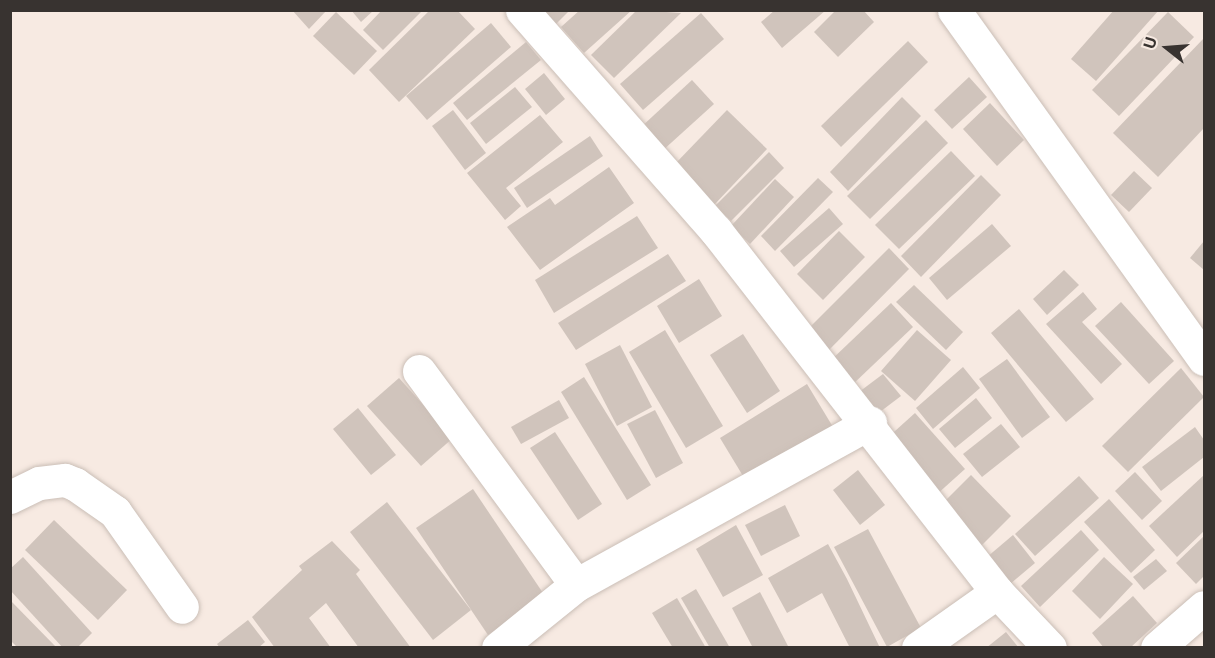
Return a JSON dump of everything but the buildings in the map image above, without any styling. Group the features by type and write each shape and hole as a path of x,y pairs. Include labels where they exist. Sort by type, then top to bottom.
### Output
{"street":[{"path":"522,10 716,231 870,423 998,592 1050,648"},
{"path":"954,10 1204,359"},
{"path":"419,371 576,585"},
{"path":"498,648 576,585 870,423"},
{"path":"10,497 39,483 65,480 75,484 115,512 182,607"},
{"path":"918,648 998,592"},
{"path":"1157,648 1204,607"}]}
